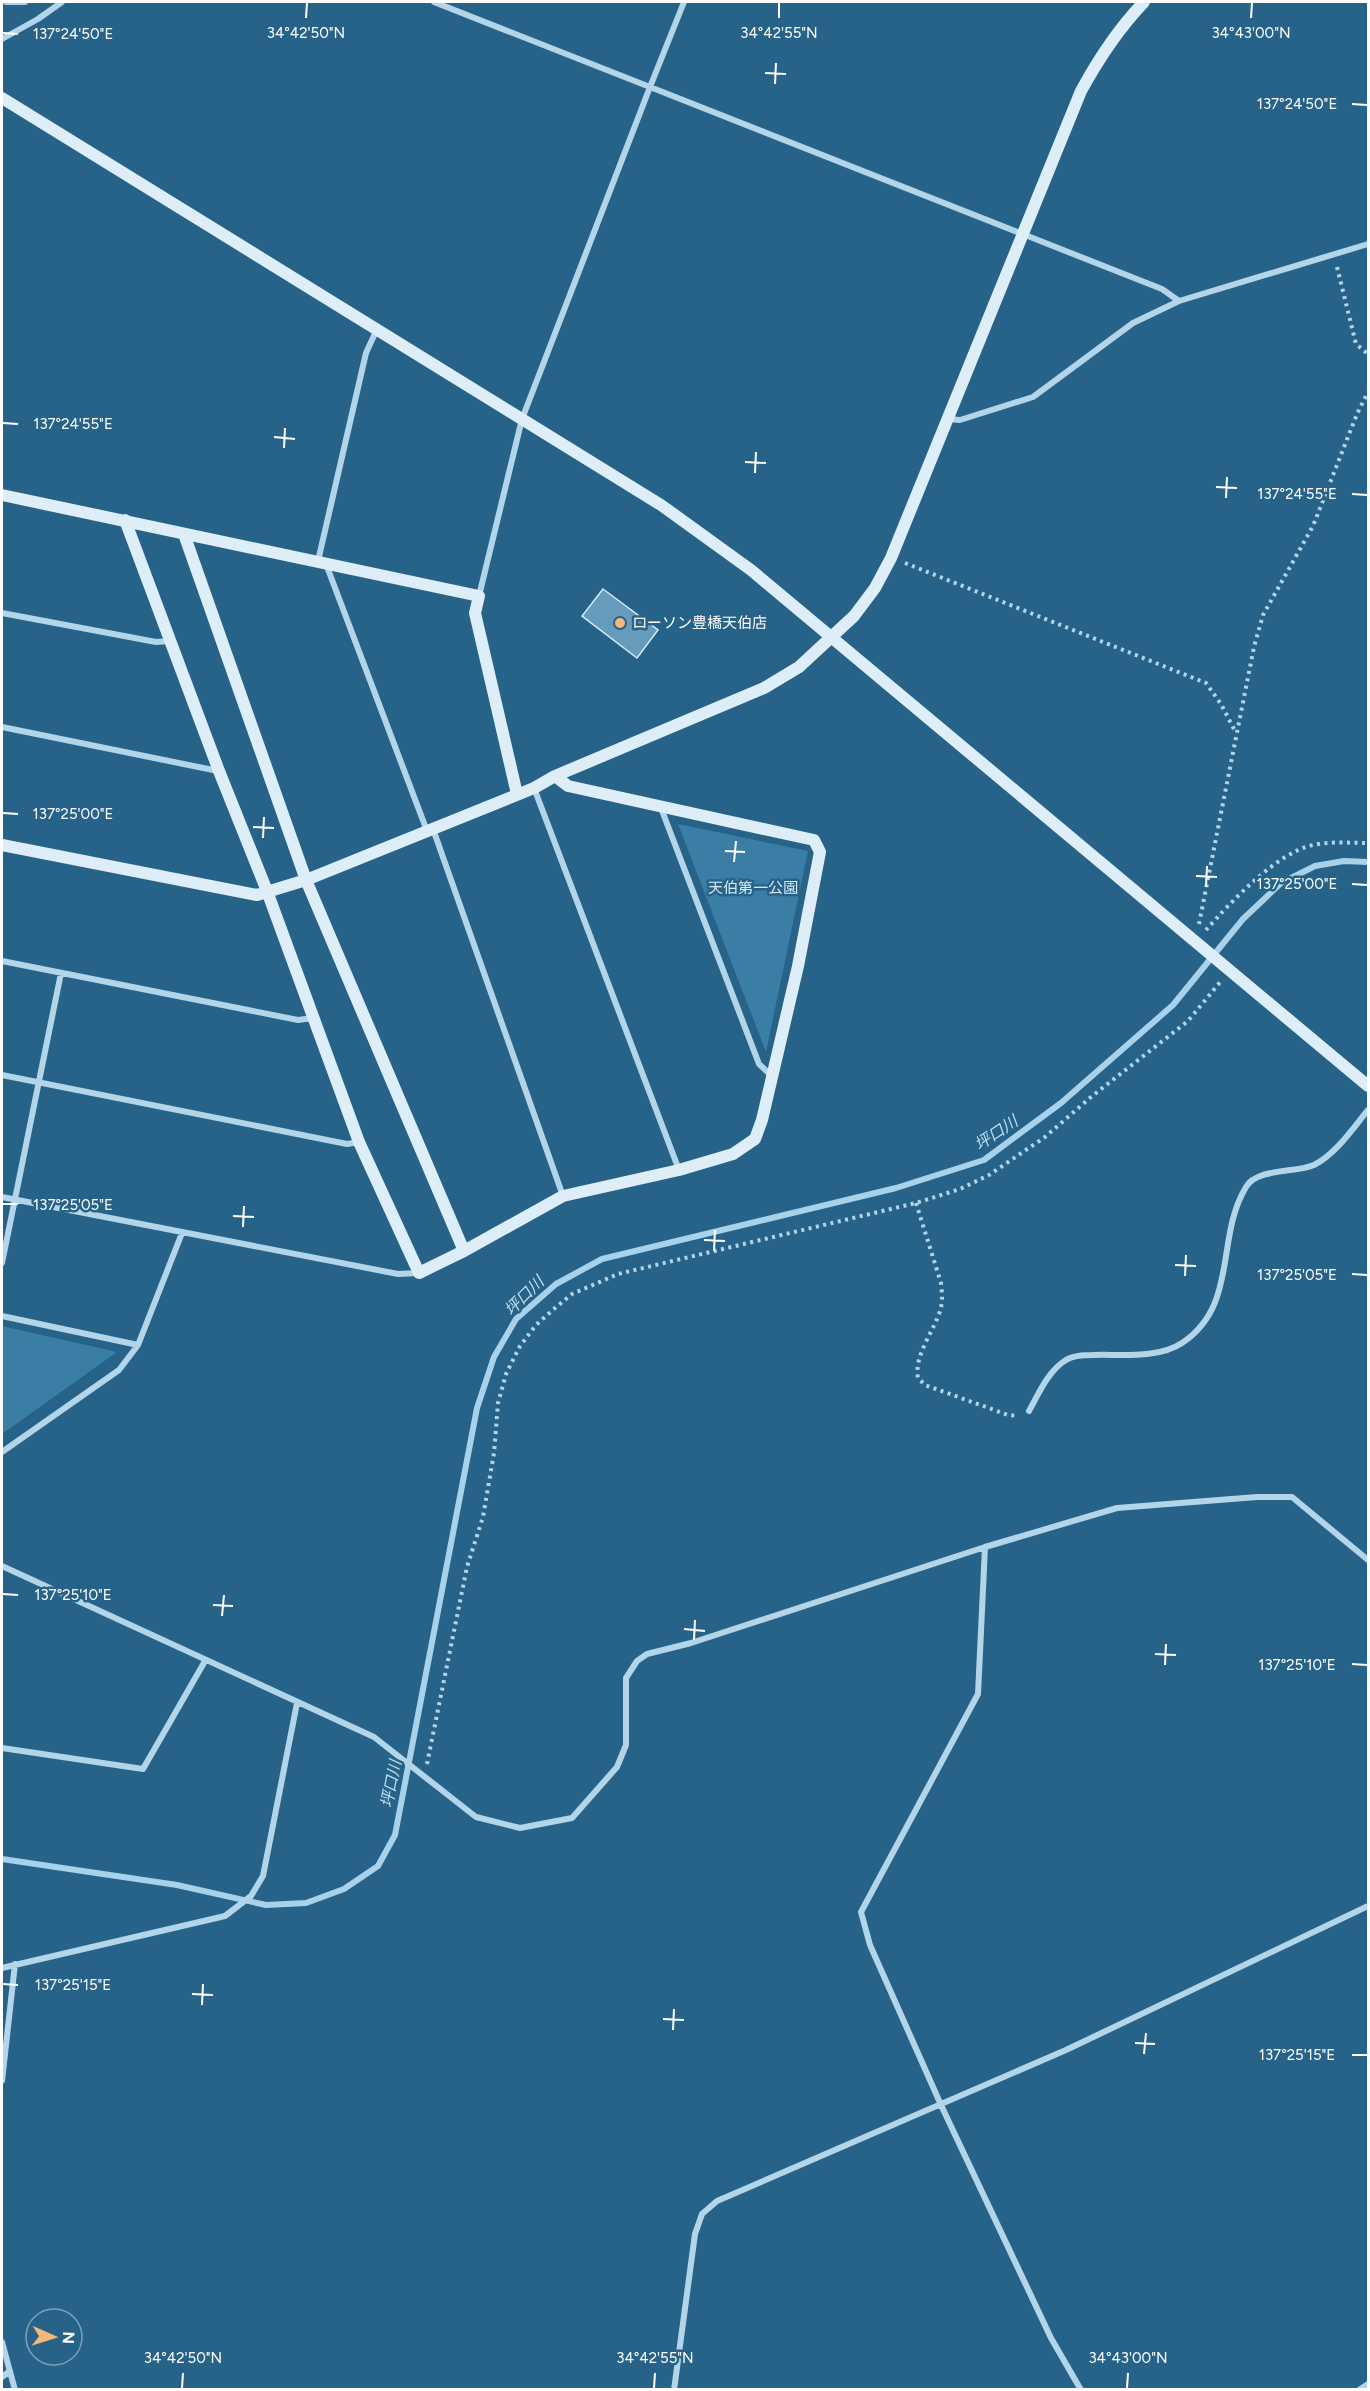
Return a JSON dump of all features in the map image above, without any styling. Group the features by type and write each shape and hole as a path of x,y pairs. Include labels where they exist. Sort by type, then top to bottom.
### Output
{"street":[{"path":"2,39 38,19 62,2"},
{"path":"434,2 1162,289 1179,301"},
{"path":"517,794 475,613 522,419 684,2"},
{"path":"2,845 256,895 306,880 534,788 555,776 764,688 799,667 833,638 854,616 875,588 891,558 1081,91 1098,60 1125,22 1144,2"},
{"path":"2,98 377,328 670,512 751,570 1368,1086"},
{"path":"947,419 960,420 1033,398 1133,323 1179,301 1368,244"},
{"path":"377,328 366,353 322,562 430,830 563,1196"},
{"path":"2,495 479,596"},
{"path":"125,520 219,771 267,891 358,1142 419,1273"},
{"path":"184,534 306,880 464,1251"},
{"path":"2,614 156,642 170,640"},
{"path":"2,728 219,771"},
{"path":"2,1197 398,1274 419,1273 464,1251 563,1196 679,1170 733,1154 755,1139 773,1077 820,852 814,840 568,786 555,776"},
{"path":"534,788 679,1170"},
{"path":"661,808 759,1064 773,1077"},
{"path":"2,961 298,1020 313,1018"},
{"path":"2,1263 61,973"},
{"path":"2,1075 346,1144 358,1142"},
{"path":"1029,1411 1053,1370 1068,1358 1155,1352 1180,1344 1203,1326 1218,1299 1235,1208 1247,1184 1262,1176 1313,1165 1331,1152 1368,1110"},
{"path":"2,1452 119,1370 138,1345 182,1233"},
{"path":"2,1316 138,1345"},
{"path":"2,1566 374,1737 476,1817 520,1827 572,1818 617,1767 626,1744 626,1678 637,1661 647,1654 691,1643 985,1546 1117,1508 1257,1497 1292,1497 1368,1560"},
{"path":"985,1546 978,1694 861,1912 870,1945 941,2105 1051,2338 1081,2390"},
{"path":"2,1748 143,1769 205,1661"},
{"path":"2,1968 225,1916 251,1896 263,1876 297,1703"},
{"path":"674,2390 695,2234 702,2214 717,2201 1066,2050 1368,1906"},
{"path":"2,2081 15,1964"},
{"path":"2,2342 15,2390"},
{"path":"2,2377 10,2371"},
{"path":"1359,2390 1368,2384"}],"path":[{"path":"1334,254 1356,344 1368,354"},
{"path":"1195,942 1254,647 1263,615 1313,526 1368,392"},
{"path":"891,558 1206,683 1221,704 1237,734"},
{"path":"1195,942 1237,894 1296,851 1312,845 1335,842 1368,843"},
{"path":"424,1776 467,1567 483,1516 494,1453 498,1403 506,1374 520,1346 536,1326 572,1294 618,1274 916,1203 960,1189 989,1175 1045,1137 1091,1097 1188,1021 1227,969"},
{"path":"916,1203 943,1296 941,1310 918,1362 918,1378 925,1385 1008,1415 1018,1416 1029,1411"}],"green space":[{"name":"天伯第一公園","path":"678,824 808,851 766,1052"},
{"path":"2,1326 117,1352 2,1434"}],"building":[{"name":"ローソン豊橋天伯店","path":"603,589 658,630 637,658 582,616"}],"waterway":[{"path":"6,2 25,2"},
{"name":"坪口川","path":"2,1859 177,1885 266,1905 306,1903 344,1889 378,1866 395,1835 477,1408 494,1357 516,1319 556,1284 602,1259 896,1188 984,1160 1061,1103 1173,1005 1243,919 1281,883 1315,866 1344,861 1368,862"}],"place":[{"name":"ローソン豊橋天伯店","path":"620,623"}]}
